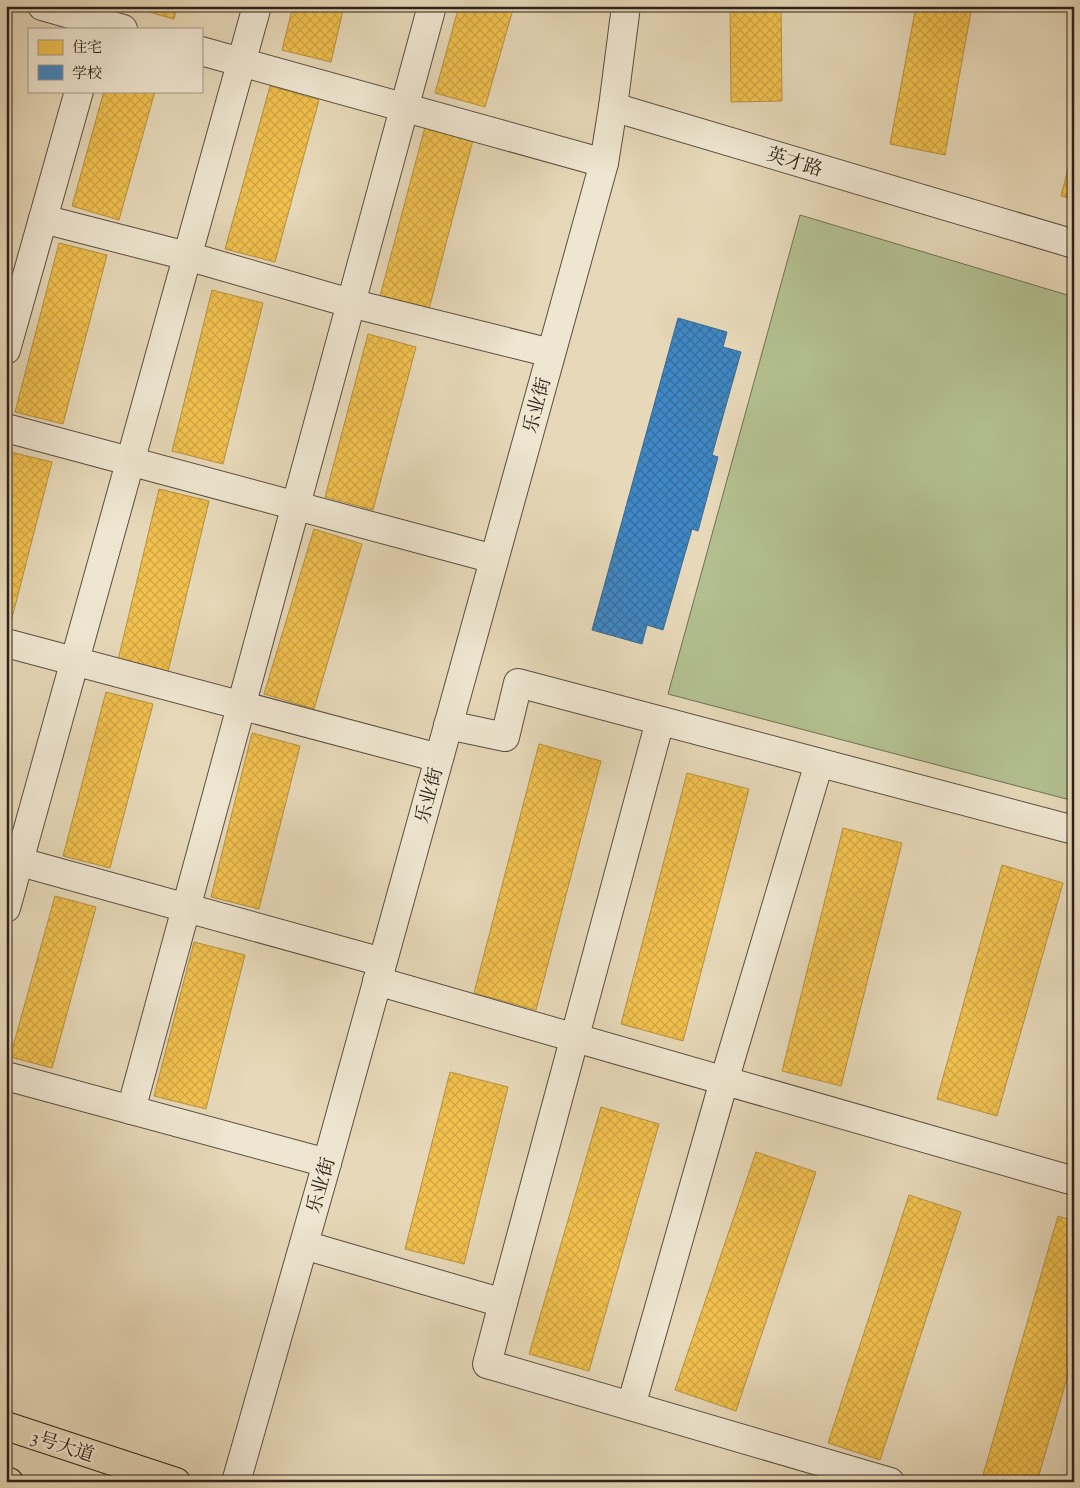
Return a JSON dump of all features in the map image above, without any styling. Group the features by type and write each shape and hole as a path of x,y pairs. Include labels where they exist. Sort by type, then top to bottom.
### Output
{"main road":[{"name":"3号大道","path":"6,1426 176,1482"}],"street":[{"path":"42,6 105,21"},
{"path":"6,908 13,860 75,661 257,6"},
{"path":"131,1110 432,6"},
{"path":"613,107 626,6"},
{"path":"202,51 604,162"},
{"path":"6,350 79,92"},
{"name":"乐业街","path":"236,1482 304,1245 604,162 613,107"},
{"name":"英才路","path":"613,107 1074,244"},
{"path":"43,219 187,256 350,304 551,353"},
{"path":"6,428 494,559"},
{"path":"6,643 439,758"},
{"path":"448,725 505,737 518,683 1074,830"},
{"path":"660,721 487,1364 890,1482"},
{"path":"631,1406 724,1081 819,763"},
{"path":"13,860 186,908 574,1038 1074,1181"},
{"path":"6,1076 326,1163"},
{"path":"304,1245 503,1303"}],"green space":[{"path":"800,215 1074,297 1074,801 668,694"}],"building: 住宅":[{"path":"128,6 177,6 174,19"},
{"path":"293,6 344,6 331,62 282,50"},
{"path":"459,6 514,6 485,107 435,93"},
{"path":"730,6 781,6 782,101 731,102"},
{"path":"916,6 972,6 945,155 890,144"},
{"path":"270,86 319,100 275,262 225,249"},
{"path":"104,92 155,92 119,220 72,206"},
{"path":"425,127 473,140 429,309 380,296"},
{"path":"1074,146 1074,199 1061,196"},
{"path":"59,243 107,255 63,424 15,412"},
{"path":"212,290 263,303 223,464 172,451"},
{"path":"368,334 416,347 373,510 325,497"},
{"path":"6,451 52,462 10,626 6,625"},
{"path":"159,489 209,501 168,672 118,660"},
{"path":"314,529 362,544 314,709 264,694"},
{"path":"106,692 153,704 110,868 63,856"},
{"path":"252,733 300,746 259,909 211,897"},
{"path":"539,744 601,761 536,1010 474,993"},
{"path":"687,773 749,789 683,1041 621,1024"},
{"path":"843,828 902,843 841,1086 782,1071"},
{"path":"1002,865 1063,883 997,1116 937,1099"},
{"path":"55,896 96,907 52,1068 10,1057"},
{"path":"194,942 245,955 206,1109 154,1096"},
{"path":"450,1072 508,1087 464,1264 405,1249"},
{"path":"601,1107 659,1124 589,1371 529,1354"},
{"path":"756,1152 816,1172 736,1411 675,1390"},
{"path":"909,1195 961,1212 880,1460 828,1443"},
{"path":"1058,1216 1074,1221 1074,1354 1037,1482 981,1482"}],"building: 学校":[{"path":"678,318 727,332 723,347 741,352 712,455 718,457 698,531 692,529 663,630 647,625 642,644 592,630"}]}
